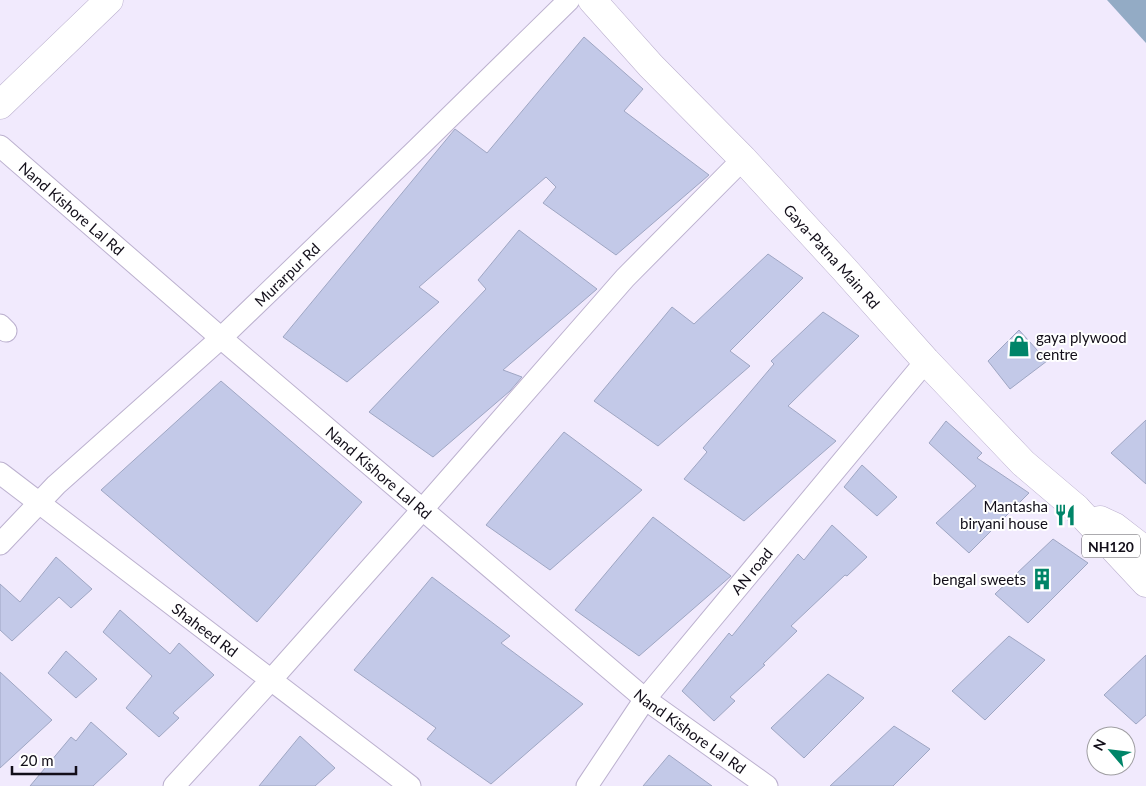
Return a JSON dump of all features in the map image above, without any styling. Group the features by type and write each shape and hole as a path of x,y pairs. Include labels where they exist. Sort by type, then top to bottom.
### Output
{"main road":[{"path":"0,105 109,0"},
{"name":"Gaya-Patna Main Rd","path":"592,0 651,66 743,159 926,361 1023,463 1076,508"},
{"path":"1076,508 1115,527 1146,551"},
{"name":"NH120","path":"1076,508 1146,583"}],"street":[{"name":"Murarpur Rd","path":"0,544 56,485 221,338 424,143 569,0"},
{"name":"Nand Kishore Lal Rd","path":"0,146 221,338 645,699 767,786"},
{"path":"174,786 422,510 625,278 743,159"},
{"name":"AN road","path":"587,786 645,699 926,361"},
{"name":"Shaheed Rd","path":"0,473 410,786"}],"water":[{"path":"1107,0 1146,0 1146,43"}],"building":[{"path":"584,37 643,89 624,111 709,175 616,255 543,203 556,187 546,177 419,287 439,302 347,382 283,337 455,129 487,153"},
{"path":"519,230 597,289 503,370 522,377 510,391 433,457 369,412 486,289 478,280"},
{"path":"768,254 803,278 730,351 750,366 658,446 594,401 672,307 694,324"},
{"path":"823,312 859,336 788,406 836,441 744,521 684,479 707,452 703,448 774,364 771,361"},
{"name":"gaya plywood centre","path":"1019,330 1047,361 1010,389 988,361"},
{"path":"221,381 362,502 257,622 101,490"},
{"path":"1146,420 1146,484 1111,453"},
{"path":"946,421 982,453 977,458 1029,493 969,553 936,523 976,486 929,443"},
{"path":"564,432 642,490 550,570 486,525"},
{"path":"862,465 897,497 877,516 844,487"},
{"path":"653,517 731,576 639,656 575,610"},
{"path":"832,525 867,557 791,626 797,631 763,664 765,665 730,697 735,701 714,721 682,691 729,633 732,636 798,554 804,560"},
{"name":"bengal sweets","path":"1053,539 1088,563 1028,623 995,594"},
{"path":"56,557 92,589 71,608 59,597 12,641 0,630 0,584 20,602"},
{"path":"432,577 510,636 501,643 583,704 491,784 427,739 436,728 354,670"},
{"path":"120,610 170,654 179,643 214,675 173,713 179,718 159,737 126,708 152,676 103,632"},
{"path":"1009,636 1045,660 985,720 952,691"},
{"path":"66,651 97,679 76,698 48,673"},
{"path":"1146,655 1146,715 1136,724 1104,695"},
{"path":"0,672 52,720 0,768"},
{"path":"828,674 864,698 804,758 771,728"},
{"path":"91,722 127,754 93,786 30,786 71,737 76,741"},
{"path":"894,726 930,749 893,786 830,786"},
{"path":"300,736 335,768 315,786 259,786"},
{"path":"669,755 712,786 643,786"}],"place":[{"name":"gaya plywood centre","path":"1019,346"},
{"name":"Mantasha biryani house","path":"1065,515"},
{"name":"bengal sweets","path":"1042,579"}]}
